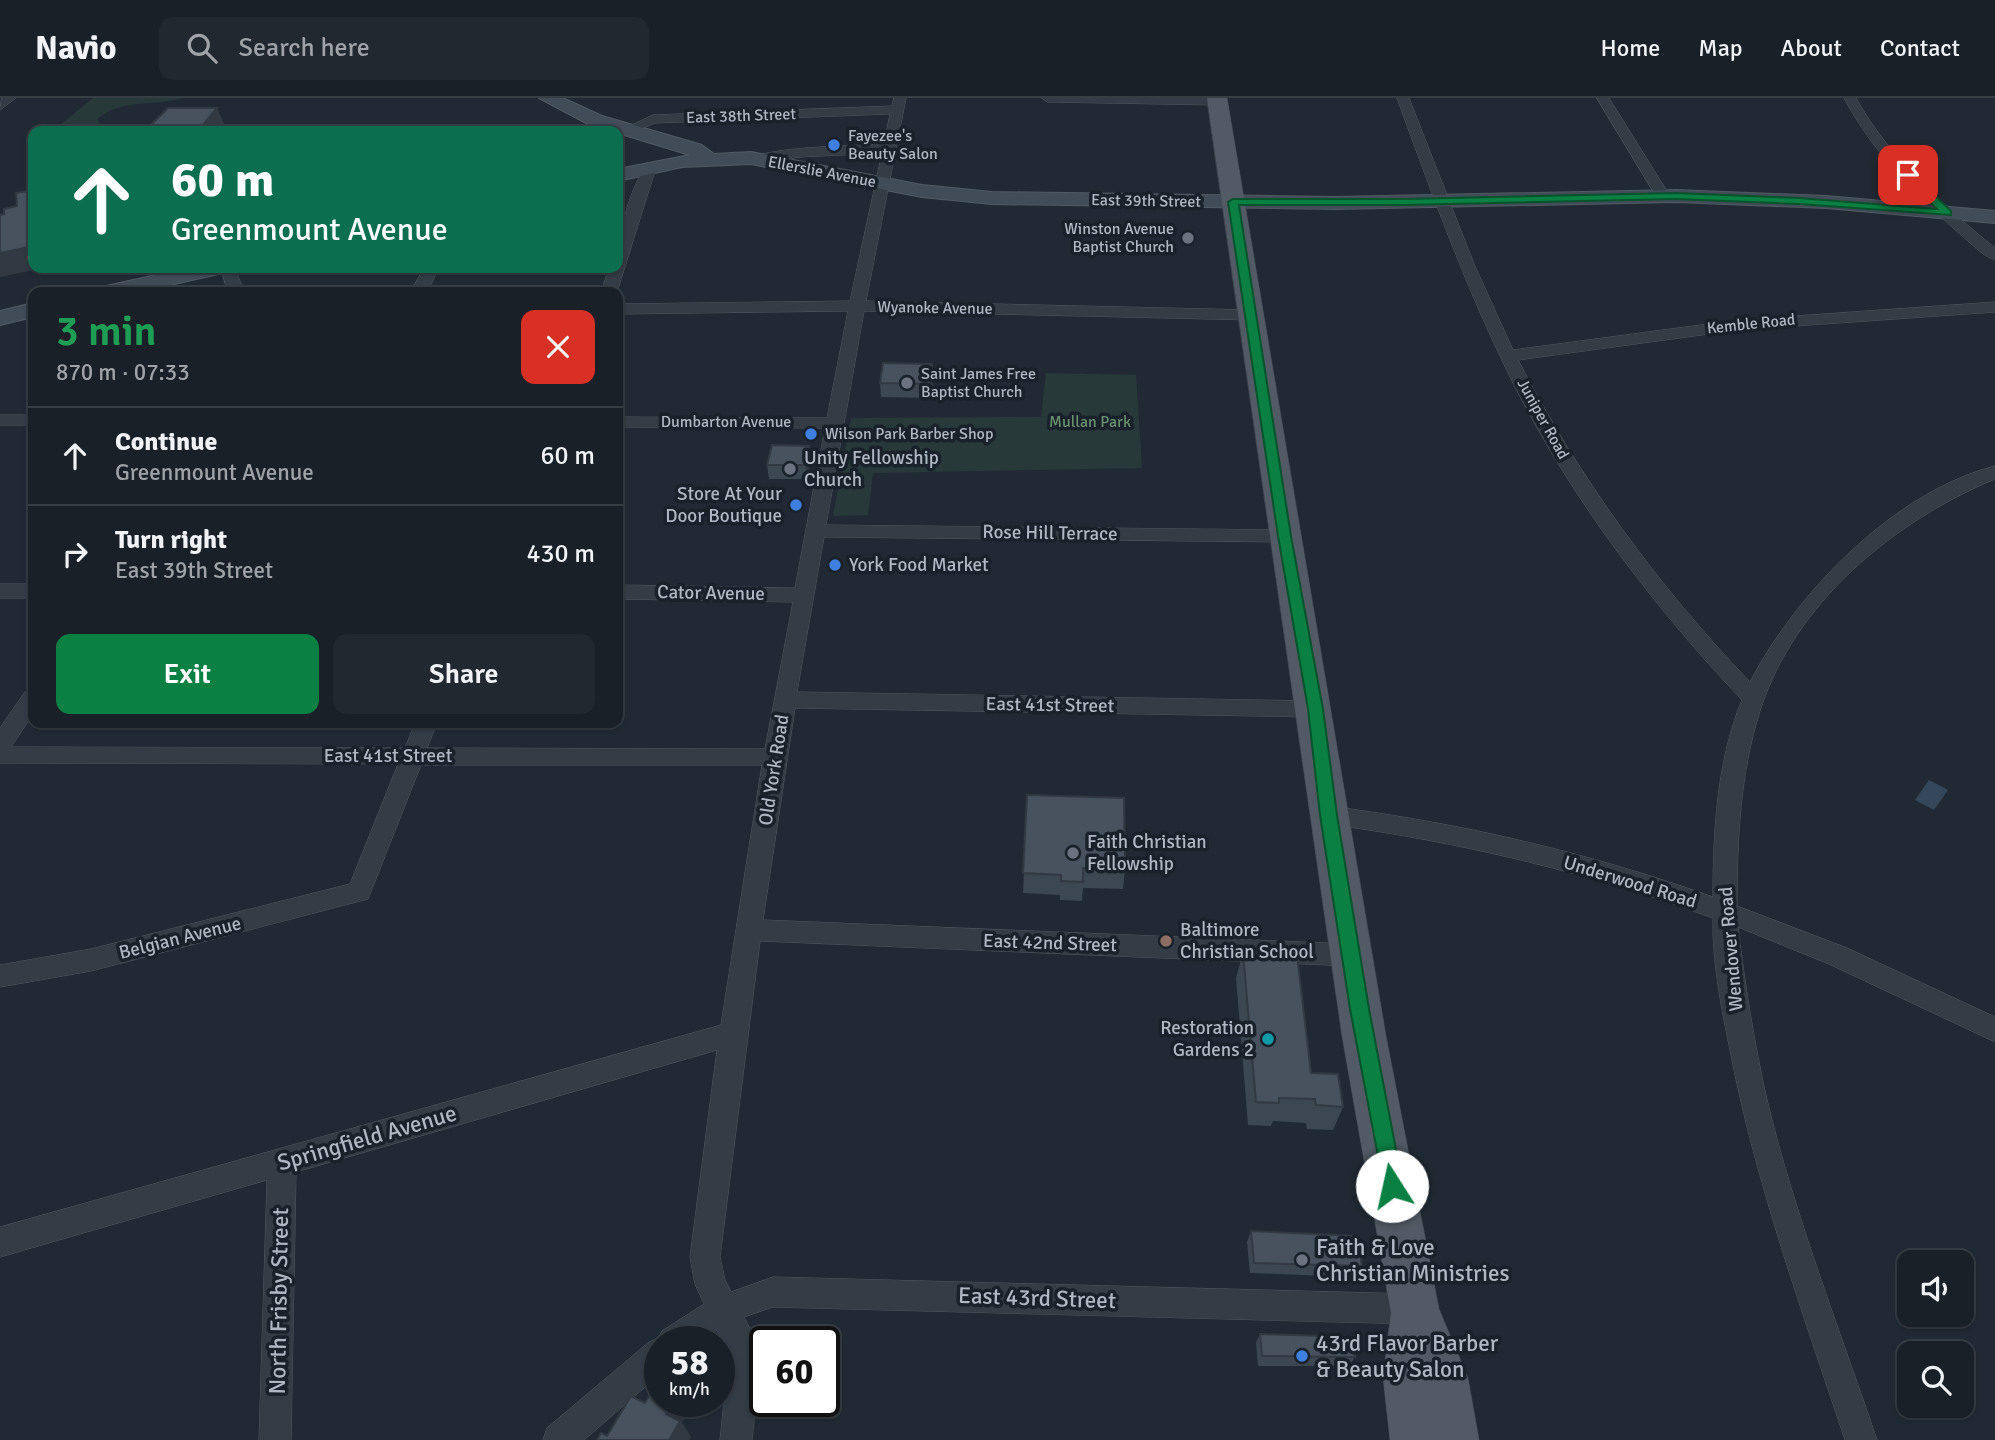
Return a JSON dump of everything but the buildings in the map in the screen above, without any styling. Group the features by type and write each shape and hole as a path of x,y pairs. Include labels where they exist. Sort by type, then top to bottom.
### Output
{"main road":[{"path":"548,98 579,114 616,126"},
{"path":"1217,99 1284,536 1315,709 1328,815 1351,955 1414,1309 1442,1378 1452,1440"},
{"path":"623,128 701,151 708,158"},
{"path":"661,138 732,149 755,159"},
{"path":"653,166 664,148 661,138"},
{"path":"623,174 653,166 708,158 755,159"},
{"name":"Ellerslie Avenue","path":"755,159 885,184"},
{"name":"East 39th Street","path":"885,184 983,198 1233,202 1441,202 1662,196 1772,199 1995,217"},
{"path":"132,287 193,273"},
{"path":"0,318 28,311"},
{"path":"1414,1309 1409,1377 1417,1440"}],"street":[{"path":"0,106 10,98"},
{"path":"1048,98 1217,99"},
{"name":"Juniper Road","path":"1403,98 1441,202 1508,356 1544,424 1624,546 1708,653 1753,698"},
{"path":"1603,98 1662,196"},
{"path":"1850,98 1881,146 1947,213 1995,255"},
{"name":"East 38th Street","path":"628,130 653,119 899,104"},
{"name":"Old York Road","path":"736,1440 745,1350 710,1284 705,1257 733,1034 775,757 857,306 885,184 899,104"},
{"path":"755,159 800,153 891,148"},
{"path":"623,249 647,175 653,166"},
{"name":"Wyanoke Avenue","path":"623,309 857,306 1252,315"},
{"name":"Kemble Road","path":"1508,356 1738,325 1995,307"},
{"path":"0,420 28,420"},
{"name":"Dumbarton Avenue","path":"623,422 835,423"},
{"name":"Wendover Road","path":"1861,1440 1780,1191 1755,1103 1735,1003 1724,912 1726,815 1733,774 1753,698 1797,622 1821,592 1860,553 1940,497 1995,472"},
{"name":"Rose Hill Terrace","path":"815,531 1284,536"},
{"path":"0,591 28,589"},
{"name":"Cator Avenue","path":"623,592 804,595"},
{"name":"East 41st Street","path":"785,700 1315,709"},
{"path":"0,746 28,705"},
{"path":"412,757 423,728"},
{"name":"East 41st Street","path":"0,755 775,757"},
{"name":"Belgian Avenue","path":"0,976 91,960 359,892 412,757"},
{"name":"Underwood Road","path":"1328,815 1370,819 1527,852 1724,912 1993,1023"},
{"name":"East 42nd Street","path":"749,930 1351,955"},
{"name":"Springfield Avenue","path":"0,1242 733,1034"},
{"name":"North Frisby Street","path":"275,1440 282,1162"},
{"name":"East 43rd Street","path":"691,1326 723,1307 773,1292 1414,1309"},
{"path":"559,1440 644,1367"}],"green space":[{"path":"93,98 182,98 116,108 97,119 100,126 59,126"},
{"name":"Mullan Park","path":"1046,373 1136,375 1142,468 873,473 868,515 833,516 851,418 1041,417"}],"water":[{"path":"1929,780 1948,790 1934,810 1915,800"}],"place":[{"name":"Fayezee's Beauty Salon","path":"834,145"},
{"name":"Winston Avenue Baptist Church","path":"1188,238"},
{"name":"Saint James Free Baptist Church","path":"907,383"},
{"name":"Wilson Park Barber Shop","path":"811,434"},
{"name":"Unity Fellowship Church","path":"790,469"},
{"name":"Store At Your Door Boutique","path":"796,505"},
{"name":"York Food Market","path":"835,565"},
{"name":"Faith Christian Fellowship","path":"1073,853"},
{"name":"Baltimore Christian School","path":"1166,941"},
{"name":"Restoration Gardens 2","path":"1268,1039"},
{"name":"Faith & Love Christian Ministries","path":"1302,1260"},
{"name":"43rd Flavor Barber & Beauty Salon","path":"1302,1356"}],"route":[{"path":"1392,1186 1328,815 1315,709 1284,536 1233,202 1336,203 1676,196 1772,199 1947,213 1908,175"}]}
